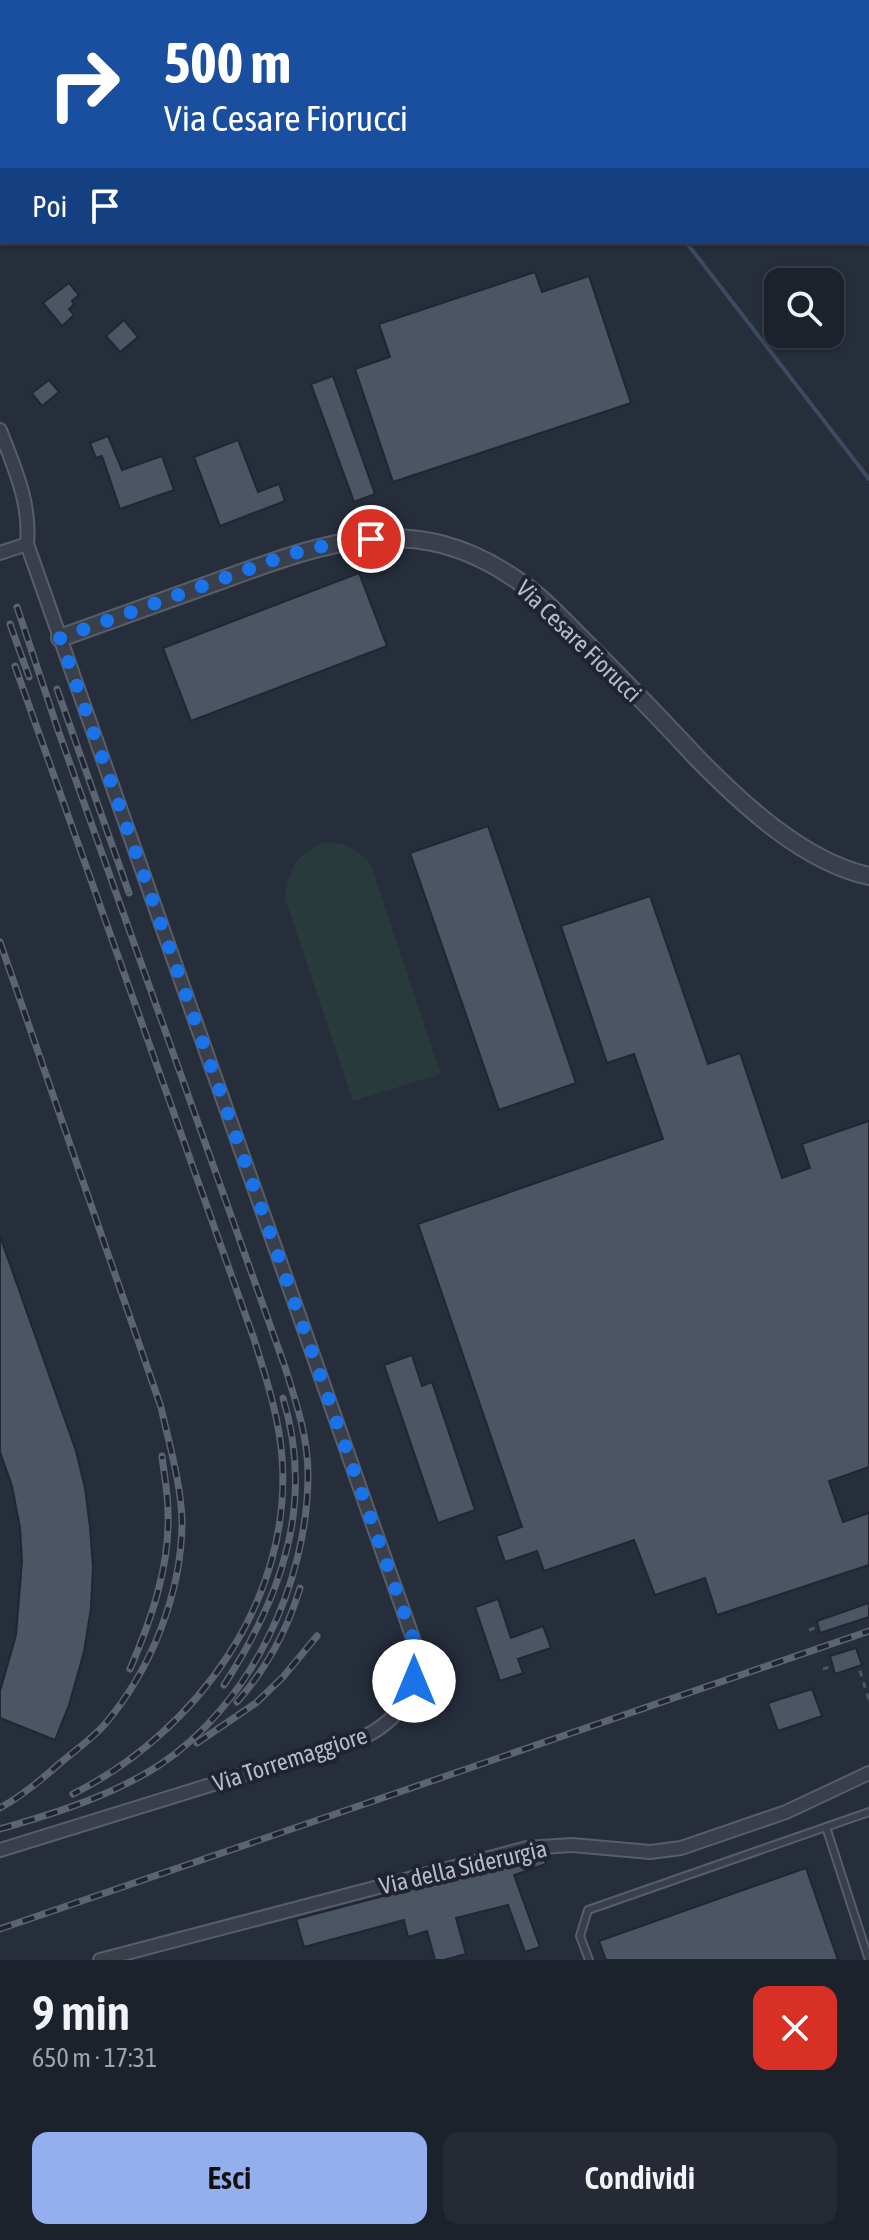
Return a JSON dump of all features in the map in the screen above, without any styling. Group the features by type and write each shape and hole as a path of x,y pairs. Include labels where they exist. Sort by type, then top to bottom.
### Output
{"street":[{"name":"Via Torremaggiore","path":"0,430 26,504 27,544 415,1644 417,1661 412,1689 403,1707 384,1726 362,1738 0,1850"},
{"name":"Via Cesare Fiorucci","path":"60,638 312,548 371,539 439,542 478,556 519,581 559,617 749,808 831,863 869,876"},
{"path":"0,553 27,544"},
{"name":"Via della Siderurgia","path":"100,1960 527,1848 572,1845 650,1852 681,1848 786,1812 869,1773"}],"lane":[{"path":"589,1960 580,1936 588,1910 869,1812"},
{"path":"826,1827 869,1960"}],"path":[{"path":"809,1630 826,1624"},
{"path":"823,1669 856,1658 869,1700"}],"shaded area":[{"path":"322,843 350,847 371,865 441,1074 353,1101 285,898 294,864"}],"building":[{"path":"535,272 542,292 589,276 631,403 393,482 355,369 390,357 379,324"},
{"path":"69,283 79,295 69,309 74,315 62,326 43,303"},
{"path":"124,320 138,337 120,352 106,336"},
{"path":"333,376 375,494 354,502 311,384"},
{"path":"49,380 59,392 42,406 32,393"},
{"path":"108,436 122,470 162,456 174,490 120,509 102,456 96,458 90,443"},
{"path":"238,440 258,492 279,484 285,501 220,526 194,457"},
{"path":"359,573 387,646 191,721 163,648"},
{"path":"488,826 576,1083 499,1110 410,853"},
{"path":"650,896 708,1064 740,1053 782,1178 810,1168 802,1144 869,1121 869,1467 829,1481 843,1522 869,1513 869,1565 717,1615 705,1578 655,1595 634,1540 544,1571 537,1551 505,1562 496,1536 522,1527 418,1224 663,1139 634,1054 607,1063 561,926"},
{"path":"0,1236 76,1451 90,1527 93,1567 84,1652 55,1740 0,1718 0,1691 16,1635 22,1561 12,1486 0,1452"},
{"path":"412,1355 422,1386 432,1382 475,1510 438,1523 384,1365"},
{"path":"498,1599 511,1638 543,1626 551,1648 518,1659 523,1673 500,1681 475,1607"},
{"path":"869,1603 869,1617 820,1633 817,1621"},
{"path":"856,1648 862,1665 835,1674 830,1656"},
{"path":"812,1689 822,1716 778,1731 768,1703"},
{"path":"543,1856 546,1864 514,1875 540,1947 525,1952 508,1905 456,1918 466,1954 444,1960 435,1960 427,1931 408,1937 404,1920 304,1947 296,1919 501,1867 529,1857"},
{"path":"806,1868 838,1960 606,1960 599,1941"}],"waterway":[{"path":"688,244 869,479"}],"railway":[{"path":"0,1829 81,1803 140,1777 191,1740 221,1710 268,1638 285,1598 298,1557 308,1474 304,1433 285,1367 17,607"},
{"path":"10,624 29,677"},
{"path":"15,666 254,1339 275,1412 282,1457 281,1510 271,1561 253,1610 228,1656 197,1698 160,1735 118,1768 73,1794"},
{"path":"57,689 129,893"},
{"path":"0,942 161,1407 177,1478 182,1521 181,1548 170,1603 150,1655 122,1703 94,1735 31,1788 0,1808"},
{"path":"224,1685 262,1617 277,1583 287,1548 294,1511 295,1475 292,1437 283,1398"},
{"path":"130,1669 152,1612 166,1553 168,1505 162,1456"},
{"path":"237,1702 274,1649 300,1588"},
{"path":"0,1929 869,1631"},
{"path":"197,1743 256,1703 283,1677 317,1636"}],"route":[{"path":"371,539 312,548 282,557 60,638 415,1644 417,1661 414,1681"}]}
